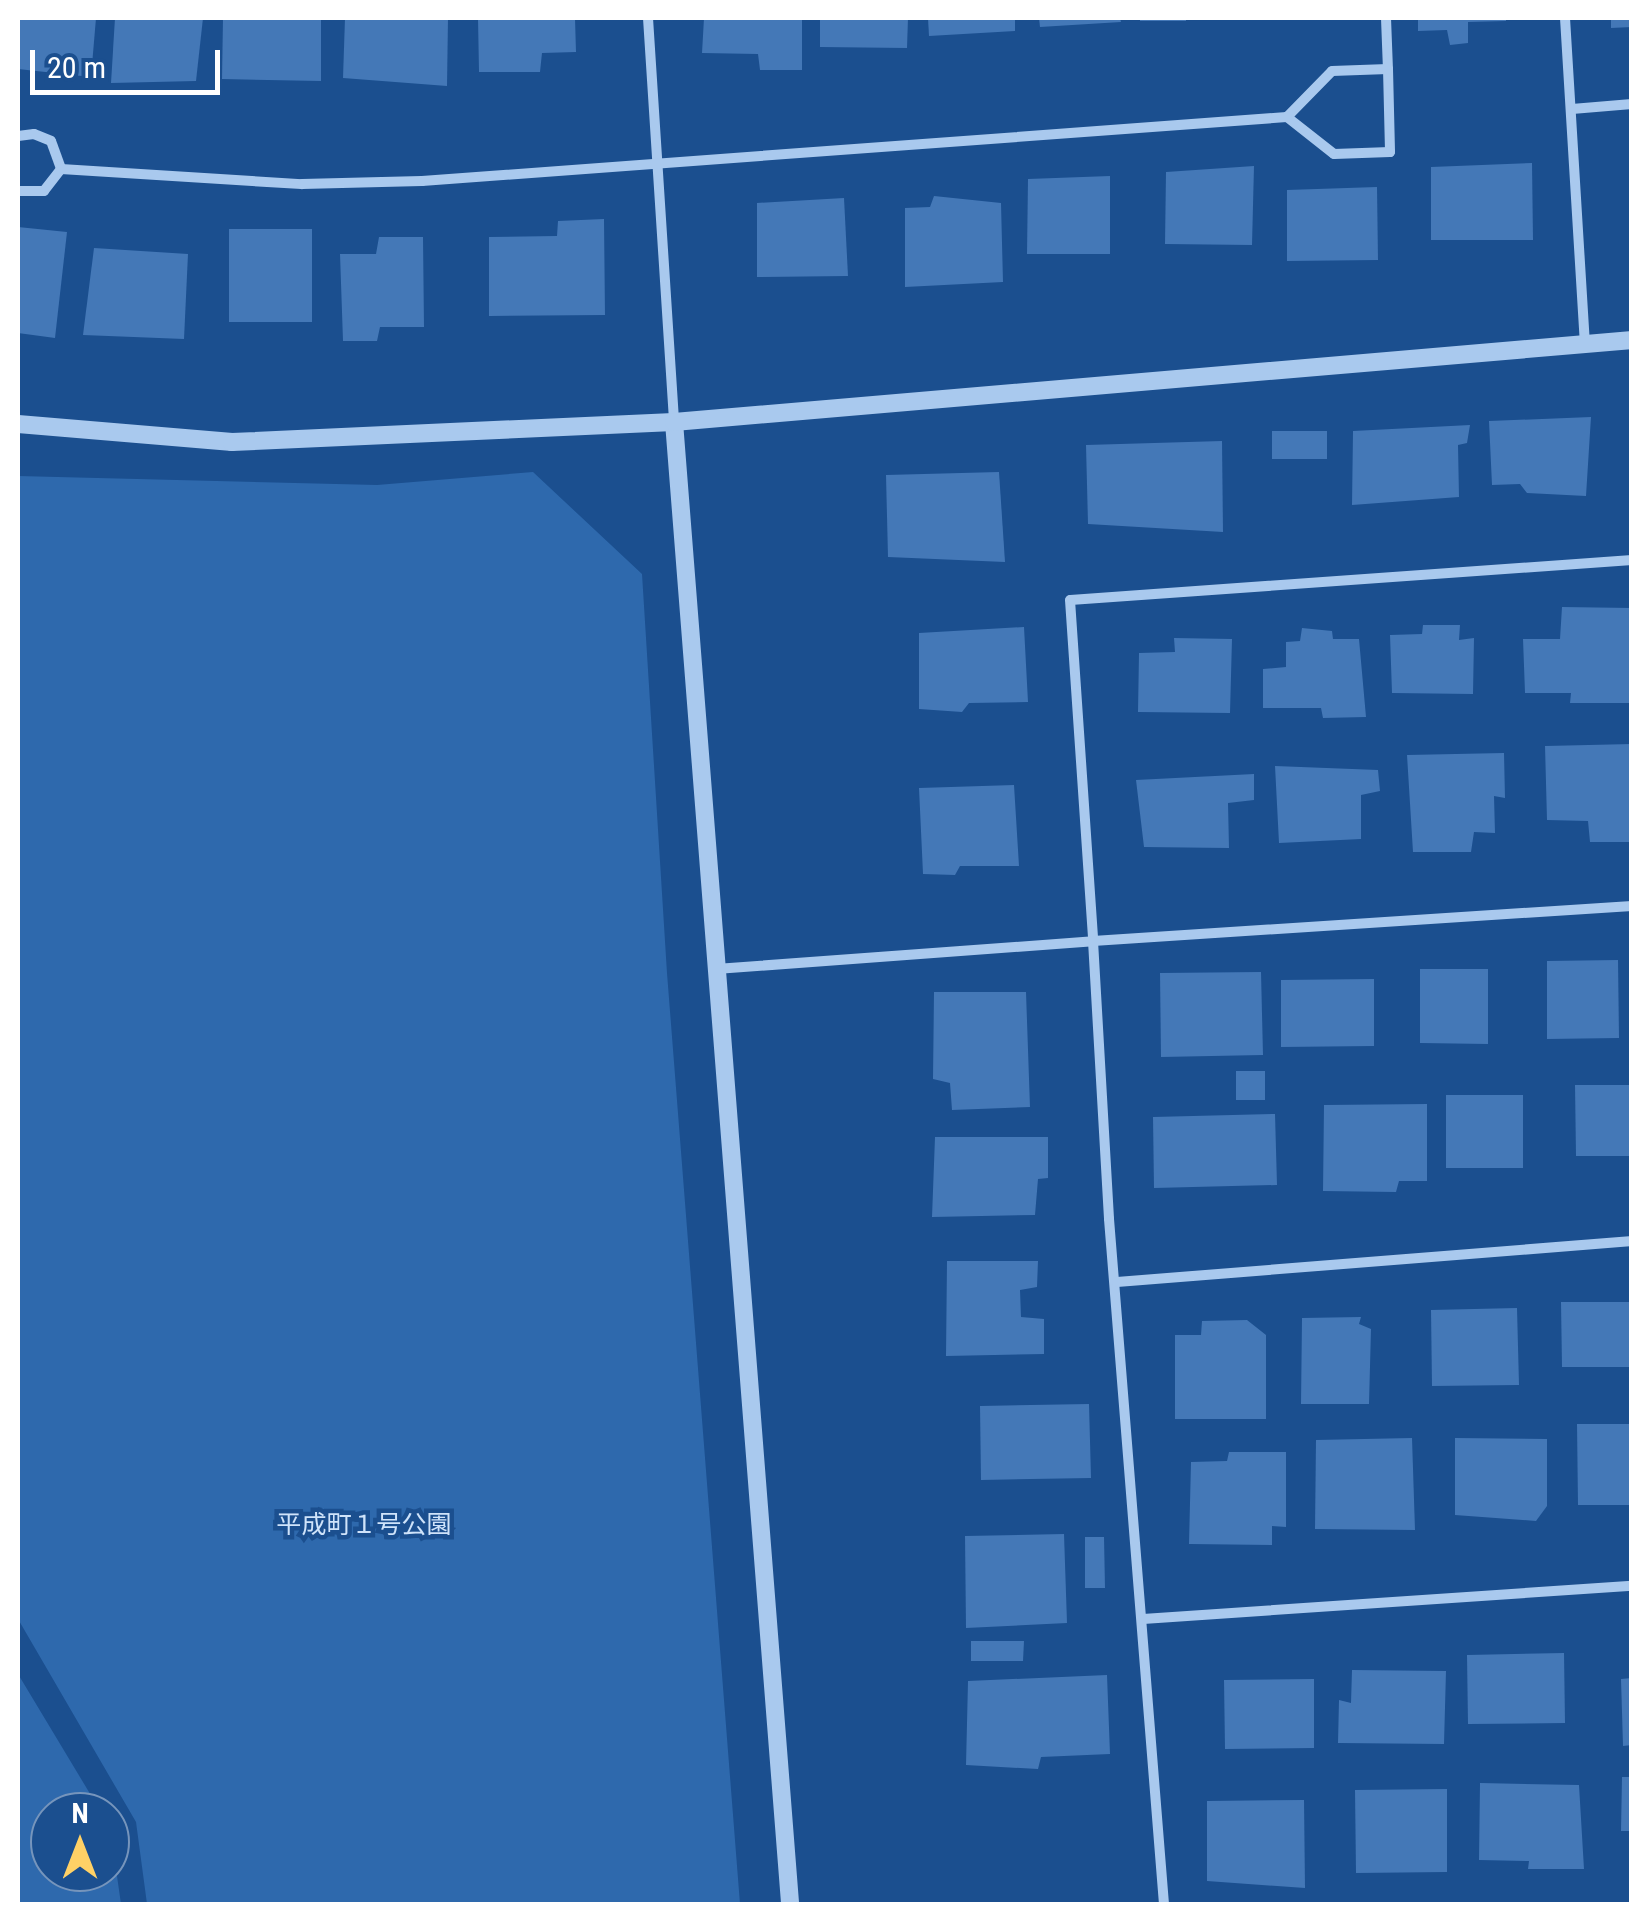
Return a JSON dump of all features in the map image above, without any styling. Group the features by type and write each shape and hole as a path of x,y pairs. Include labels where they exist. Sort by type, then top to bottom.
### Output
{"street":[{"path":"648,18 714,969 790,1904"},
{"path":"1286,117 1334,154 1390,152 1386,18"},
{"path":"1566,18 1585,344"},
{"path":"61,168 302,184 422,181 1286,117 1332,71 1388,69"},
{"path":"1572,109 1632,104"},
{"path":"18,136 34,134 51,141 61,168"},
{"path":"18,191 44,190 61,168"},
{"path":"18,424 232,442 674,422 1632,340"},
{"path":"1164,1904 1070,600 1632,560"},
{"path":"714,969 1632,906"},
{"path":"1117,1282 1632,1240"},
{"path":"1143,1618 1632,1586"}],"green space":[{"name":"平成町１号公園","path":"533,472 642,574 667,973 740,1904 147,1904 130,1792 119,1792 18,1619 18,476 377,485"},
{"path":"18,1674 89,1792 30,1792 30,1892 119,1892 121,1904 18,1904"}],"building":[{"path":"18,18 96,18 91,77 18,69"},
{"path":"115,18 203,18 196,81 111,83"},
{"path":"223,18 321,18 321,81 222,79"},
{"path":"345,18 448,18 447,86 343,78"},
{"path":"478,18 575,18 576,52 542,53 540,72 479,72"},
{"path":"704,18 802,18 802,70 760,70 758,54 702,53"},
{"path":"820,18 908,18 907,48 820,47"},
{"path":"928,18 1015,18 1015,31 929,36"},
{"path":"1039,18 1120,18 1121,22 1040,27"},
{"path":"1186,18 1186,21 1140,21"},
{"path":"1418,18 1506,21 1468,22 1468,43 1450,45 1447,30 1418,31"},
{"path":"1611,18 1632,18 1632,27 1611,28"},
{"path":"1532,163 1533,240 1431,240 1431,167"},
{"path":"1254,166 1252,245 1165,244 1166,172"},
{"path":"1110,176 1110,254 1027,254 1028,179"},
{"path":"1377,187 1378,260 1287,261 1287,190"},
{"path":"934,196 1001,203 1003,282 905,287 905,208 930,207"},
{"path":"844,198 848,276 757,277 757,203"},
{"path":"604,219 605,315 489,316 489,237 557,236 558,221"},
{"path":"18,227 67,232 55,338 18,333"},
{"path":"229,229 312,229 312,322 229,322"},
{"path":"379,237 423,237 424,327 380,327 377,341 343,341 340,254 376,254"},
{"path":"94,248 188,254 184,339 83,335"},
{"path":"1591,417 1586,496 1527,493 1520,484 1492,485 1489,421"},
{"path":"1470,425 1467,443 1458,445 1459,497 1352,505 1353,431"},
{"path":"1272,431 1327,431 1327,459 1272,459"},
{"path":"1222,441 1223,532 1088,524 1086,445"},
{"path":"999,472 1005,562 888,557 886,475"},
{"path":"1562,607 1632,608 1632,703 1570,703 1571,693 1525,693 1523,639 1560,639"},
{"path":"1423,625 1460,625 1459,640 1474,638 1473,694 1392,693 1390,635 1422,634"},
{"path":"1024,627 1028,702 969,703 962,712 919,709 919,633"},
{"path":"1302,628 1332,631 1333,639 1359,639 1366,717 1323,718 1321,708 1263,708 1263,669 1286,667 1286,642 1300,641"},
{"path":"1174,638 1232,639 1230,713 1138,712 1139,653 1175,652"},
{"path":"1632,744 1632,842 1590,842 1588,821 1547,820 1545,746"},
{"path":"1504,753 1505,798 1494,796 1495,833 1474,832 1471,852 1413,852 1407,755"},
{"path":"1275,766 1378,770 1380,791 1361,795 1361,839 1279,843"},
{"path":"1254,774 1254,800 1228,803 1229,848 1144,847 1136,780"},
{"path":"1014,785 1019,866 960,866 955,875 923,874 919,788"},
{"path":"1618,960 1619,1038 1547,1039 1547,961"},
{"path":"1420,969 1488,969 1488,1044 1420,1043"},
{"path":"1261,972 1263,1055 1161,1057 1160,973"},
{"path":"1374,979 1374,1046 1281,1047 1281,980"},
{"path":"934,992 1026,992 1030,1107 952,1110 950,1083 933,1079"},
{"path":"1236,1071 1265,1071 1265,1100 1236,1100"},
{"path":"1575,1085 1632,1085 1632,1156 1576,1156"},
{"path":"1446,1095 1523,1095 1523,1168 1446,1168"},
{"path":"1427,1104 1427,1181 1399,1181 1396,1192 1323,1191 1324,1105"},
{"path":"1275,1114 1277,1185 1154,1188 1153,1117"},
{"path":"935,1137 1048,1137 1048,1178 1038,1179 1035,1215 932,1217"},
{"path":"947,1261 1038,1261 1037,1287 1020,1290 1021,1317 1044,1319 1044,1354 946,1356"},
{"path":"1561,1302 1632,1302 1632,1367 1562,1367"},
{"path":"1517,1308 1519,1385 1432,1386 1431,1310"},
{"path":"1361,1317 1359,1324 1371,1329 1369,1404 1301,1404 1302,1318"},
{"path":"1247,1320 1266,1335 1266,1419 1175,1419 1175,1335 1201,1335 1202,1321"},
{"path":"1089,1404 1091,1478 981,1480 980,1406"},
{"path":"1577,1424 1632,1424 1632,1505 1578,1505"},
{"path":"1412,1438 1415,1530 1315,1529 1316,1440"},
{"path":"1455,1438 1547,1439 1547,1506 1536,1521 1455,1515"},
{"path":"1229,1452 1286,1452 1286,1527 1272,1526 1272,1545 1189,1544 1191,1462 1227,1461"},
{"path":"1064,1534 1067,1623 966,1628 965,1536"},
{"path":"1085,1537 1104,1537 1105,1588 1085,1588"},
{"path":"971,1641 1024,1641 1023,1661 971,1661"},
{"path":"1564,1653 1565,1723 1468,1724 1467,1655"},
{"path":"1352,1670 1446,1671 1444,1744 1338,1743 1339,1700 1351,1703"},
{"path":"1107,1675 1110,1754 1041,1757 1038,1769 966,1765 968,1681"},
{"path":"1632,1678 1632,1745 1623,1746 1621,1679"},
{"path":"1314,1679 1314,1748 1225,1749 1224,1680"},
{"path":"1622,1777 1632,1777 1632,1831 1621,1831"},
{"path":"1480,1783 1579,1785 1584,1869 1528,1869 1529,1861 1479,1860"},
{"path":"1447,1789 1447,1872 1356,1873 1355,1790"},
{"path":"1304,1800 1305,1888 1207,1881 1207,1801"}]}
